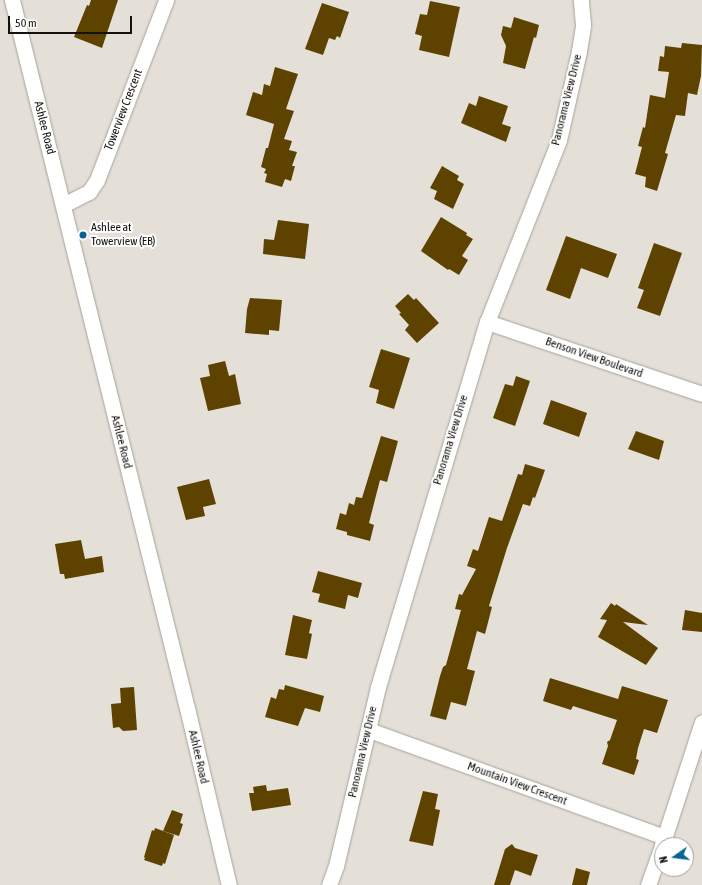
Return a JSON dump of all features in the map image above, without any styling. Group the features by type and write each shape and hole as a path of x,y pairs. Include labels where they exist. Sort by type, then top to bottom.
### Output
{"street":[{"name":"Ashlee Road","path":"12,0 229,885"},
{"name":"Towerview Crescent","path":"63,205 89,192 97,180 166,0"},
{"name":"Panorama View Drive","path":"329,885 336,866 369,730 378,686 487,322 559,140 579,51 582,25 581,0"},
{"name":"Benson View Boulevard","path":"487,322 702,394"},
{"path":"665,837 702,722"},
{"name":"Mountain View Crescent","path":"369,730 654,840"},
{"path":"648,885 654,868"}],"building":[{"path":"91,0 118,0 102,48 74,37 87,5 89,6"},
{"path":"430,1 460,7 449,57 419,50 422,36 415,34 420,14 427,15"},
{"path":"322,3 349,12 340,38 337,36 335,40 329,38 323,55 305,49"},
{"path":"514,17 539,25 525,69 503,63 506,46 501,35 503,26 511,28"},
{"path":"682,43 702,45 701,76 697,95 688,93 685,116 676,115 665,153 668,154 657,191 645,187 646,177 635,174 642,147 638,146 643,127 645,128 650,95 665,98 669,72 658,71 660,56 664,57 665,46 681,48"},
{"path":"275,67 298,74 286,109 294,111 284,139 292,141 289,150 297,152 292,166 295,166 291,181 285,179 282,187 265,182 267,174 264,173 266,169 261,167 266,148 268,148 274,124 246,115 253,92 262,95 264,84 270,86"},
{"path":"479,96 508,106 502,124 511,127 506,142 461,123 469,103 476,106"},
{"path":"442,166 459,176 457,180 464,184 453,209 434,199 437,191 430,188"},
{"path":"441,217 467,233 466,235 473,239 462,256 468,260 459,275 449,269 448,270 421,251"},
{"path":"278,220 309,224 305,259 263,254 264,239 274,240"},
{"path":"566,236 617,254 608,278 581,268 570,299 546,290"},
{"path":"654,243 682,253 660,316 637,308 644,290 638,288"},
{"path":"408,294 414,300 416,298 439,323 417,343 405,330 409,325 399,314 401,313 395,306"},
{"path":"250,298 282,300 279,331 269,330 269,335 245,333 247,309"},
{"path":"381,349 410,358 394,409 376,403 379,390 369,387"},
{"path":"225,361 229,376 235,374 241,404 208,411 200,378 210,376 208,365"},
{"path":"516,376 530,381 515,426 493,418 505,384 513,386"},
{"path":"551,400 587,413 579,437 543,424"},
{"path":"636,431 664,441 659,460 628,449"},
{"path":"381,436 398,441 387,482 380,480 369,523 374,525 370,541 347,535 347,532 336,529 340,513 346,515 349,503 354,505 356,497 362,498"},
{"path":"525,464 545,470 535,498 533,497 530,506 523,504 507,548 489,606 492,607 485,634 477,631 467,669 475,671 466,706 451,702 446,720 430,716 440,676 443,667 446,665 461,610 455,609 459,594 462,595 476,569 467,566 473,549 478,551 489,517 502,521 518,474 522,475"},
{"path":"209,479 216,504 203,507 205,516 186,520 177,487"},
{"path":"81,540 85,559 102,556 104,572 65,579 64,574 60,574 55,544"},
{"path":"318,571 362,583 358,598 348,595 345,609 318,602 320,594 312,592"},
{"path":"611,603 615,606 616,604 648,625 623,622 658,648 646,665 598,637 607,620 600,619"},
{"path":"685,610 702,613 702,632 682,630"},
{"path":"293,615 312,620 309,633 312,634 307,659 285,655"},
{"path":"550,678 618,699 622,686 668,700 657,733 644,729 638,748 636,759 639,760 634,775 602,764 608,746 607,742 610,740 617,720 573,706 571,710 543,701"},
{"path":"285,685 324,696 320,712 305,708 298,726 265,717 271,697 276,699 279,689 284,690"},
{"path":"134,687 137,730 123,731 119,727 113,728 111,704 121,703 120,688"},
{"path":"266,785 267,791 288,788 291,805 252,811 249,793 254,793 253,787"},
{"path":"423,791 438,794 435,809 440,810 433,846 409,841"},
{"path":"172,810 183,814 180,823 183,824 179,836 163,831"},
{"path":"155,828 174,835 165,864 163,863 162,866 144,860 152,830 154,831"},
{"path":"512,844 515,848 538,855 531,876 515,870 510,885 494,885 505,849"},
{"path":"576,868 590,872 587,885 572,885"}],"place":[{"name":"Ashlee at Towerview (EB)","path":"83,235"}]}
